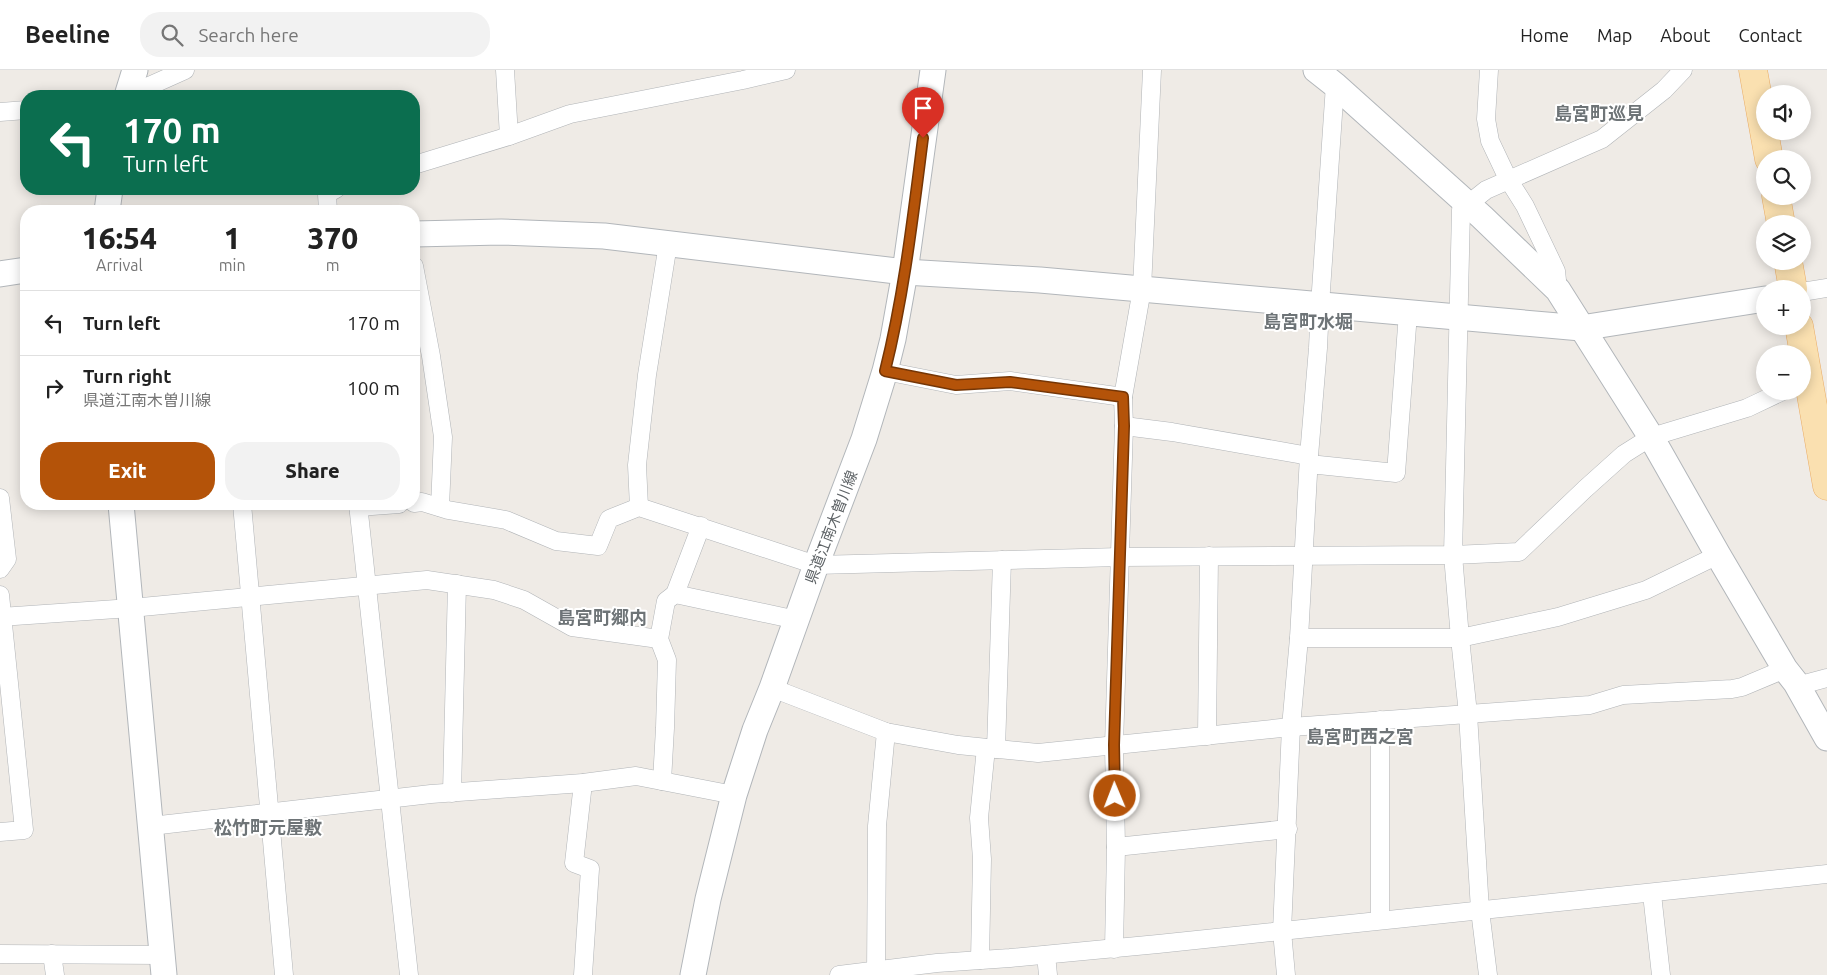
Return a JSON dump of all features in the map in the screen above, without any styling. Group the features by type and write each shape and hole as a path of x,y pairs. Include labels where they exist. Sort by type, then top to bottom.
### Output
{"main road":[{"path":"1753,70 1767,150"},
{"path":"1809,400 1827,486"}],"street":[{"path":"130,84 146,86 186,70"},
{"path":"505,70 509,136"},
{"path":"420,163 509,136 570,114 743,75 786,70"},
{"name":"県道江南木曽川線","path":"693,975 708,898 734,795 755,730 864,439 885,371 893,339 905,272 933,70"},
{"path":"1114,948 1116,847 1114,745 1124,426 1123,397 1142,289 1152,70"},
{"path":"1316,70 1469,205 1558,290 1651,437 1718,555 1827,738"},
{"path":"1489,70 1486,119 1490,141 1508,179 1525,206 1556,271 1558,290"},
{"path":"1488,975 1480,910 1468,714 1453,555 1461,210 1486,190 1602,139 1664,90 1683,70"},
{"path":"1286,975 1282,931 1291,727 1299,638 1309,460 1335,85"},
{"path":"0,112 20,110"},
{"path":"420,234 501,232 604,236 905,272 1142,289 1581,328 1756,300"},
{"path":"639,507 637,465 647,375 668,244"},
{"path":"0,274 20,271"},
{"path":"1811,291 1827,288"},
{"path":"420,298 443,437 440,507"},
{"path":"1124,426 1172,432 1309,460 1396,473 1408,313"},
{"path":"885,371 956,385 1010,382 1123,397"},
{"path":"420,502 506,520 556,541 598,546 609,518 639,507 701,526 816,566 1120,557 1453,555 1519,552 1624,454 1651,437 1747,408 1764,400"},
{"path":"0,498 7,559 0,569"},
{"path":"0,954 52,954 163,965 122,510"},
{"path":"243,510 284,975"},
{"path":"359,510 409,975"},
{"path":"662,781 666,660 659,639 666,601 674,594 701,526"},
{"path":"1299,638 1460,638 1558,617 1646,590 1718,555"},
{"path":"1207,736 1209,556"},
{"path":"980,960 982,859 979,818 991,749 1002,560"},
{"path":"1,617 131,608 427,580 494,590 524,600 572,627 659,639"},
{"path":"452,793 457,584"},
{"path":"674,594 797,620"},
{"path":"0,595 24,830 0,832"},
{"path":"772,688 886,732 958,745 1038,753 1291,727 1590,705 1623,694 1732,689 1791,677 1827,678"},
{"path":"1380,720 1380,920"},
{"path":"876,973 877,826 886,732"},
{"path":"151,826 452,793 584,783 636,776 734,795"},
{"path":"584,783 574,864 590,869 584,975"},
{"path":"1116,847 1288,829"},
{"path":"840,975 876,973 937,963 1046,955 1652,894 1827,874"},
{"path":"1652,894 1661,975"},
{"path":"52,954 55,975"},
{"path":"1046,955 1048,975"}],"district":[{"name":"島宮町巡見","path":"1599,113"},
{"name":"島宮町水堀","path":"1308,321"},
{"name":"島宮町郷内","path":"602,617"},
{"name":"島宮町西之宮","path":"1360,736"},
{"name":"松竹町元屋敷","path":"268,827"}],"route":[{"path":"923,138 905,272 893,339 885,371 956,385 1010,382 1123,397 1124,426 1114,745 1115,796"}]}
